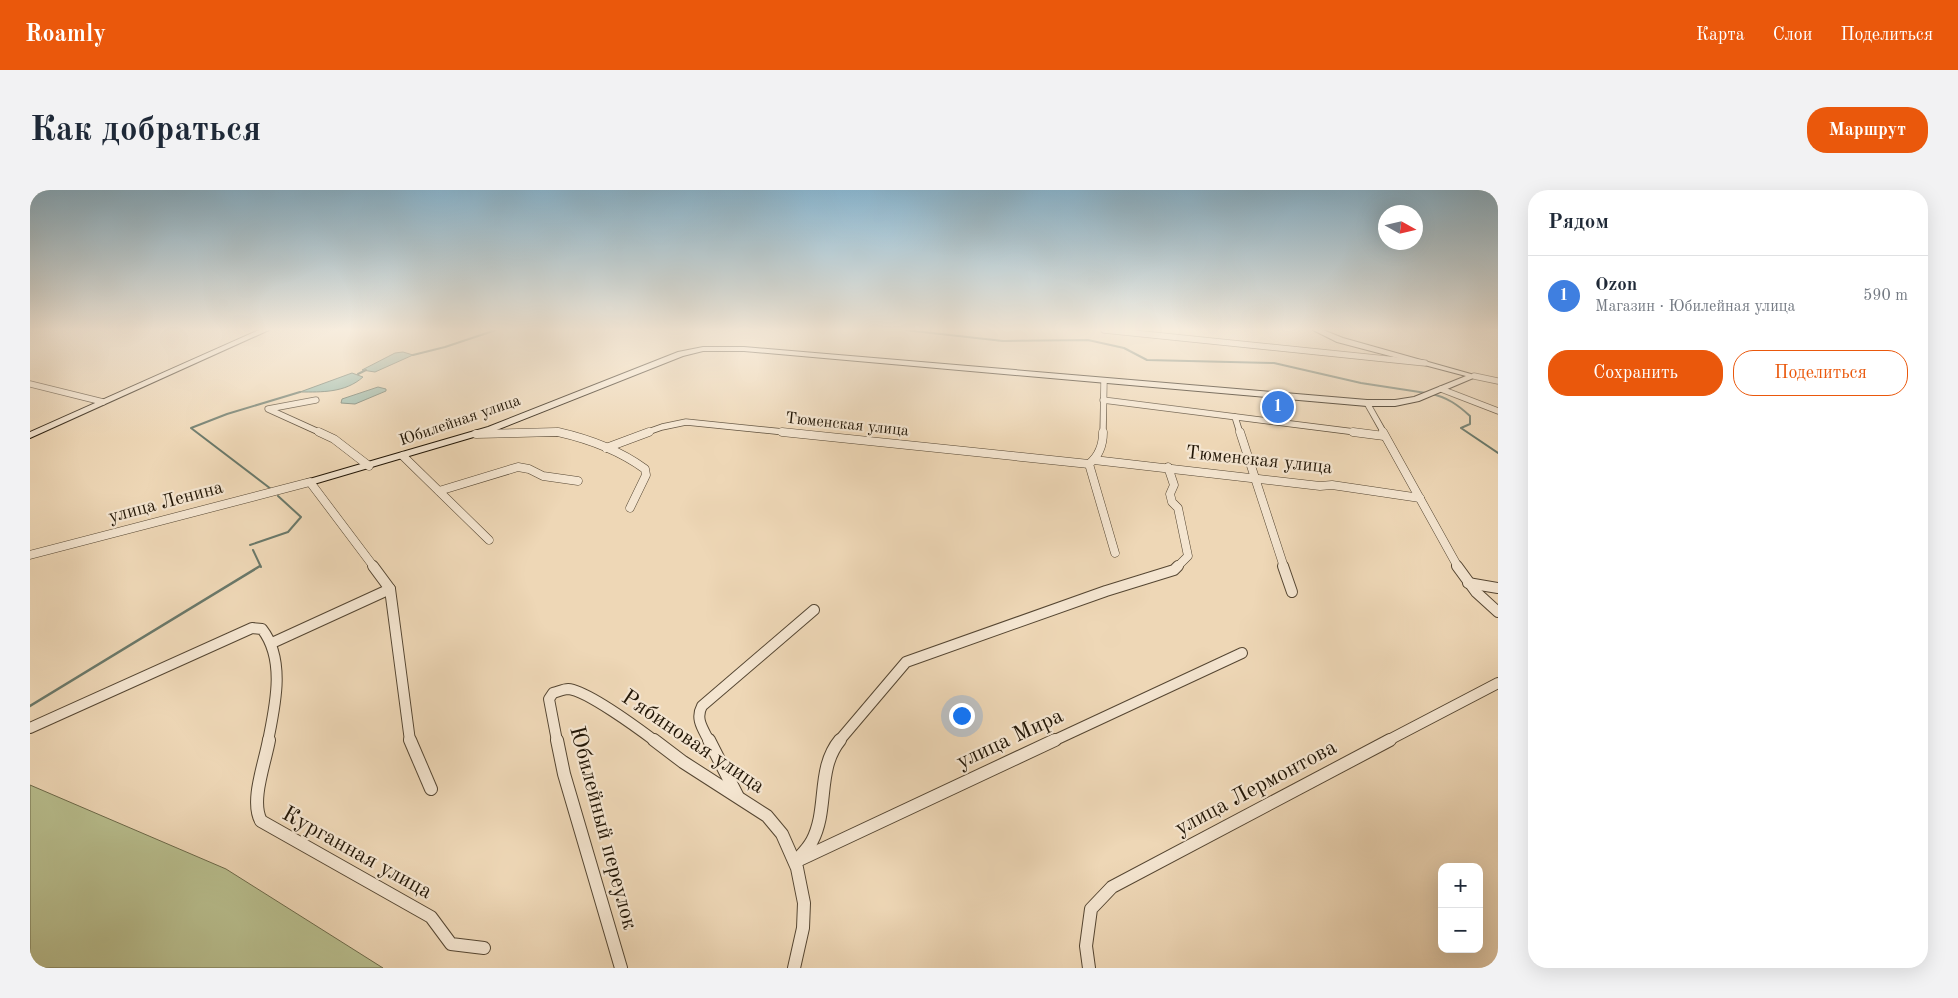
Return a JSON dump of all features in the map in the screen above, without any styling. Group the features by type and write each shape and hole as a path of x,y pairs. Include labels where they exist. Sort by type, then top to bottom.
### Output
{"street":[{"path":"30,435 184,366"},
{"name":"Юбилейная улица","path":"310,482 476,434 649,366"},
{"name":"Юбилейная улица","path":"939,366 1367,403 1395,403 1424,397 1474,376"},
{"path":"1443,366 1498,381"},
{"path":"1104,381 1102,400 1103,444 1092,462 1115,553"},
{"path":"30,384 103,402"},
{"path":"1438,391 1498,411"},
{"path":"316,400 268,409 334,439 368,466"},
{"path":"1102,400 1384,436"},
{"path":"1367,403 1468,583 1498,612"},
{"path":"1235,417 1292,592"},
{"name":"Тюменская улица","path":"606,448 662,428 686,422 1092,462 1168,467 1320,486 1332,485 1420,498"},
{"path":"476,434 558,432 571,434 606,448 645,469 646,476 630,508"},
{"path":"403,456 489,540"},
{"path":"439,491 518,467 529,467 542,476 572,478 578,481"},
{"path":"794,968 801,937 804,903 795,862 814,840 819,823 824,771 828,758 835,746 906,662 1106,591 1174,570 1188,556 1178,508 1172,502 1170,494 1174,486 1168,467"},
{"path":"310,482 390,589 410,741 431,789"},
{"name":"улица Ленина","path":"30,556 310,482"},
{"path":"1468,583 1498,588"},
{"path":"30,728 252,628 262,629 272,643 390,589"},
{"path":"737,796 699,721 698,713 702,706 814,610"},
{"name":"Курганная улица","path":"272,643 276,668 276,700 256,802 257,814 261,821 431,917 451,944 484,948"},
{"name":"улица Мира","path":"795,862 1242,653"},
{"name":"улица Лермонтова","path":"1089,968 1086,946 1092,909 1112,887 1498,683"},
{"name":"Рябиновая улица","path":"549,699 553,693 567,689 576,691 624,718 683,762 737,796 776,824 784,835 795,862"},
{"name":"Юбилейный переулок","path":"549,699 564,774 598,884 620,968"}],"green space":[{"path":"30,785 226,869 383,968 30,968"}],"shaded area":[{"path":"369,366 388,366 375,372 362,370"},
{"path":"352,373 363,377 341,389 300,392"},
{"path":"378,387 386,389 386,391 355,404 341,403 342,399"}],"waterway":[{"path":"1288,366 1361,383 1426,393"},
{"path":"358,374 366,370"},
{"path":"271,489 191,428 227,414 300,392"},
{"path":"1431,394 1447,399 1466,412 1470,416 1470,424 1461,428 1498,453"},
{"path":"250,545 288,532 301,517 278,496"},
{"path":"253,550 261,567"},
{"path":"30,706 260,566"}],"place":[{"name":"Ozon","path":"1278,407"}]}
